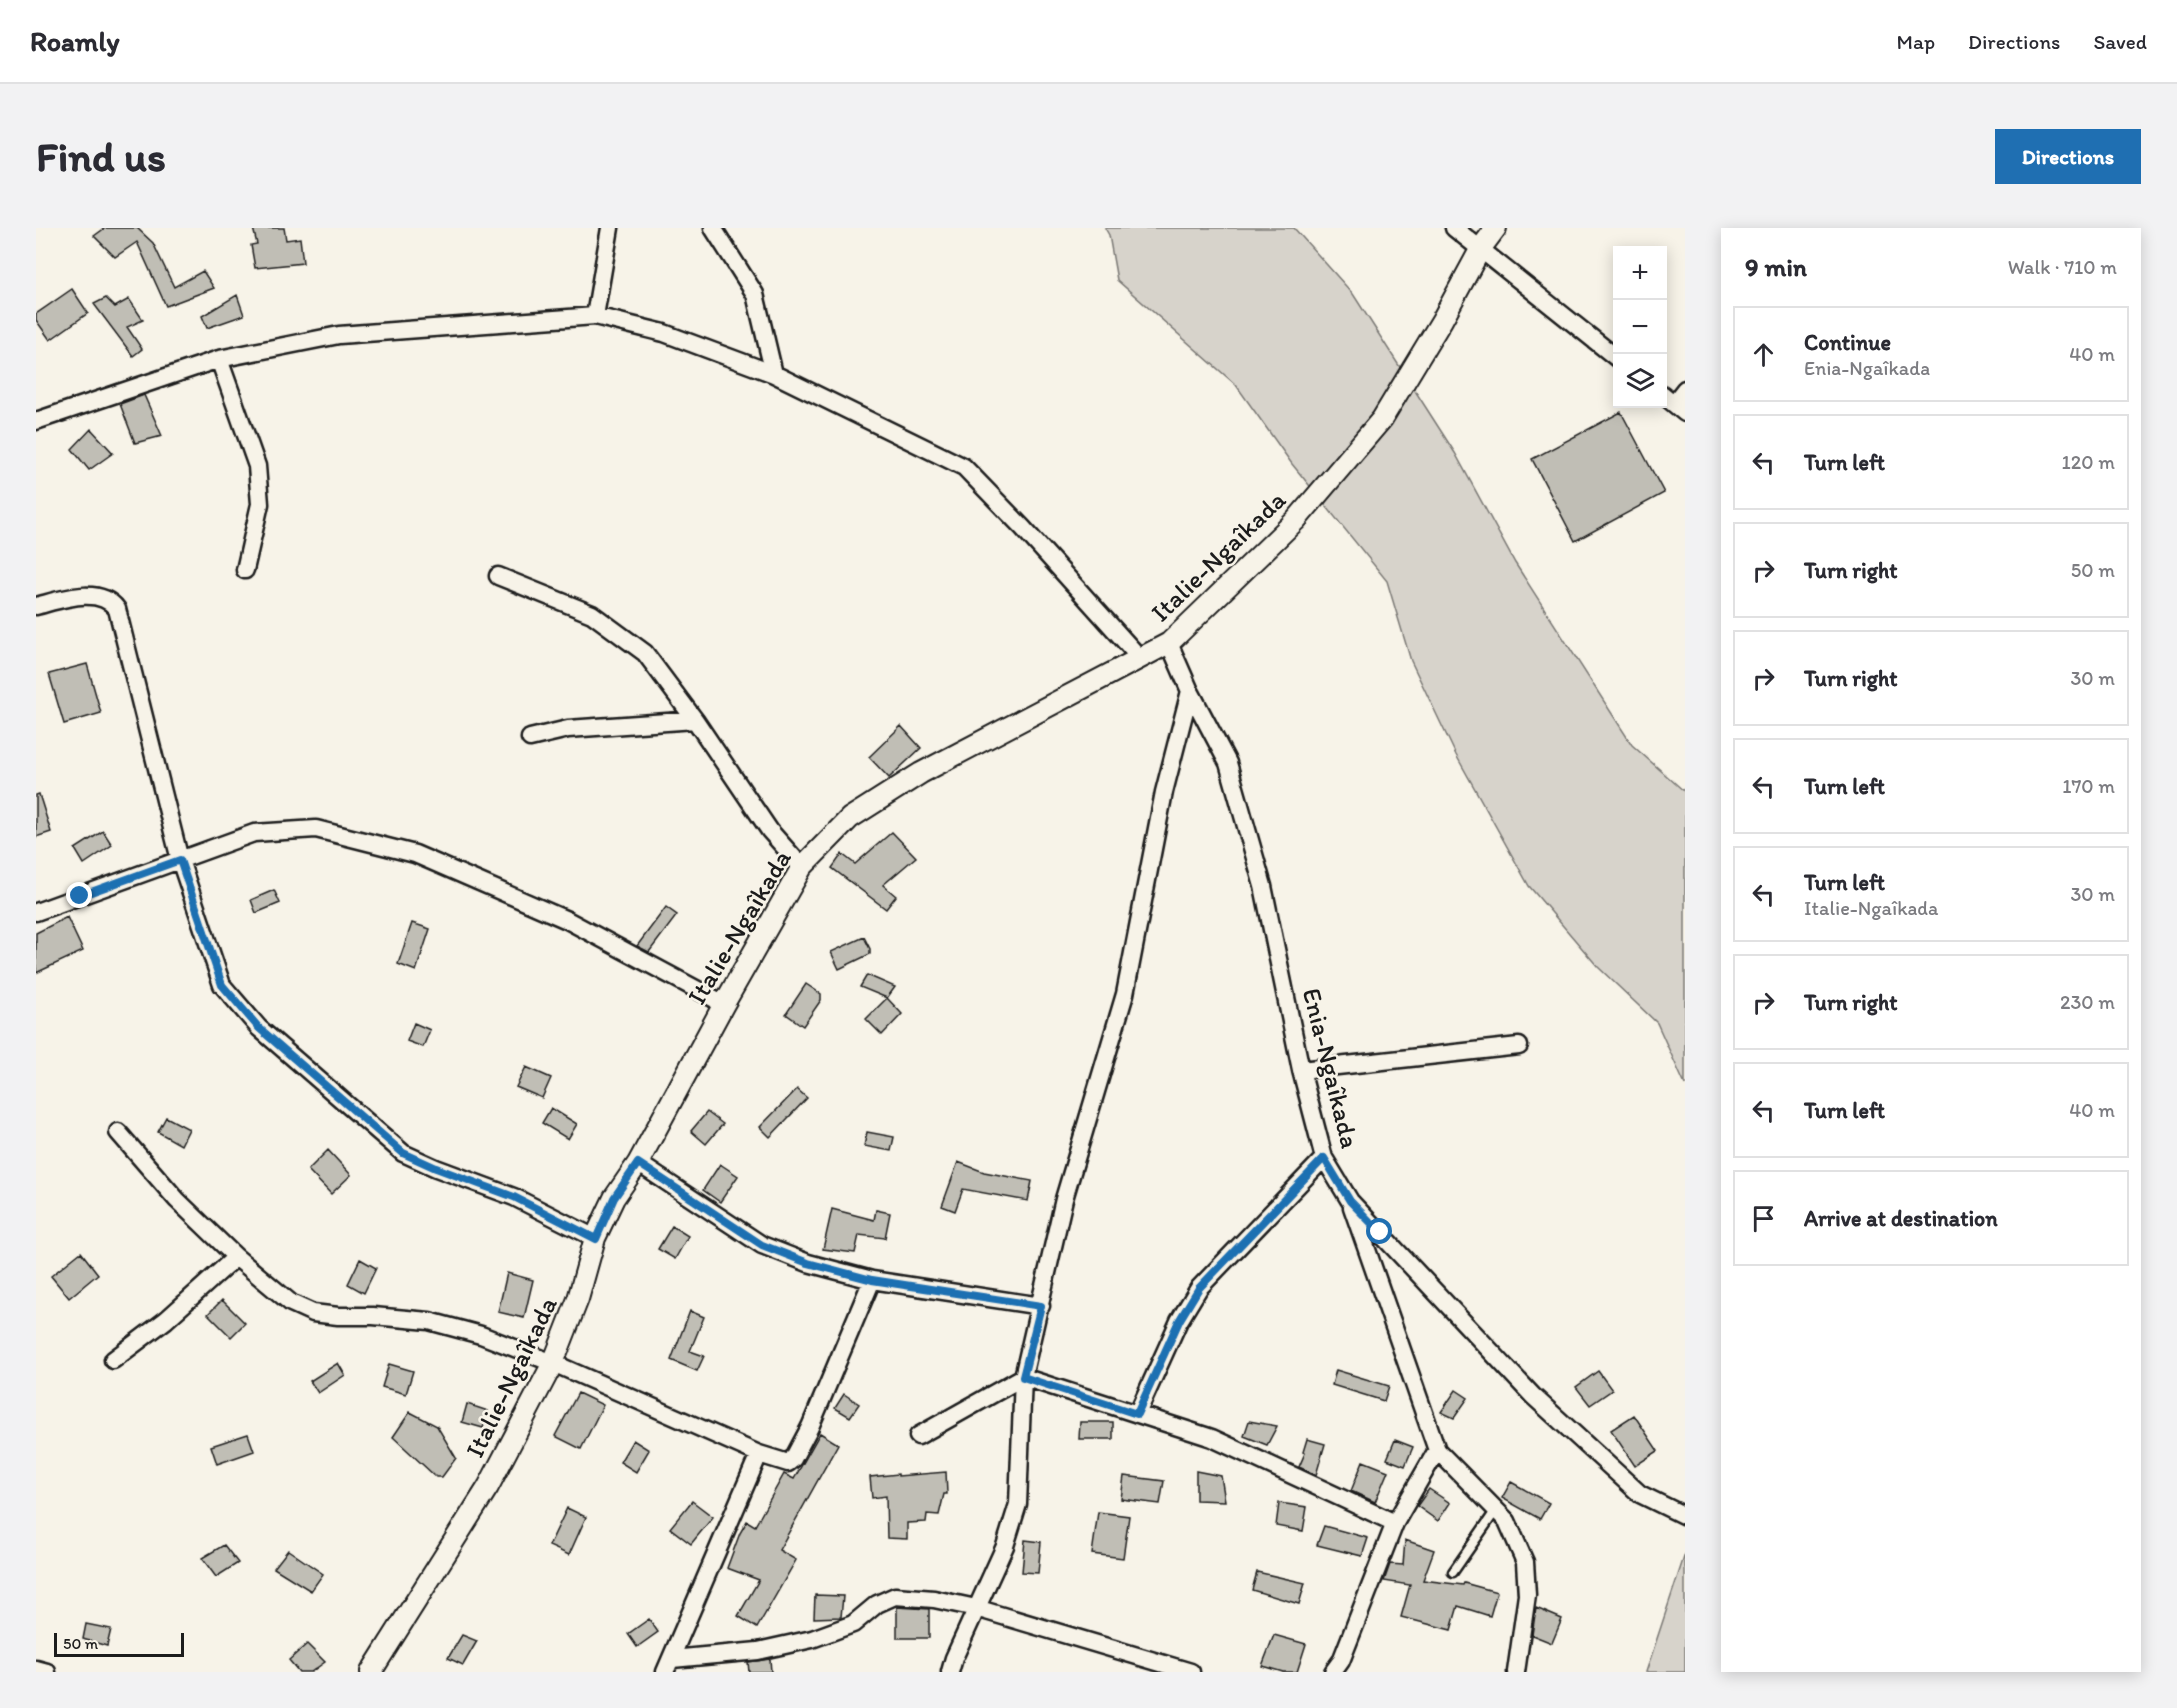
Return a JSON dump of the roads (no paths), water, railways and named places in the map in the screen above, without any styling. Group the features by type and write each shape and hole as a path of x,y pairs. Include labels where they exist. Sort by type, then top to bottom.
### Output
{"street":[{"path":"595,316 610,228"},
{"path":"713,228 755,294 774,374"},
{"path":"1454,228 1613,356"},
{"name":"Italie-Ngaîkada","path":"371,1672 488,1487 554,1363 578,1299 596,1239 614,1198 638,1163 724,1004 802,867 850,818 921,773 1169,643 1296,520 1382,419 1442,320 1481,248 1496,228"},
{"path":"36,422 219,359 339,335 595,316 664,333 774,374 964,468 1023,528 1139,657"},
{"path":"219,359 257,466 260,504 245,570"},
{"path":"1674,403 1685,389"},
{"path":"498,576 592,615 645,653 770,831 802,867"},
{"path":"36,606 66,598 96,596 111,601 117,609 180,860 222,985 259,1028 403,1153 514,1197 596,1239"},
{"name":"Enia-Ngaîkada","path":"1169,643 1190,691 1228,763 1263,886 1301,1070 1324,1158 1350,1201 1533,1396 1640,1494 1685,1516"},
{"path":"950,1672 954,1658 1005,1546 1018,1504 1023,1377 1064,1199 1125,993 1164,792 1190,691"},
{"path":"530,738 568,729 694,720"},
{"path":"36,912 254,833 316,829 415,854 567,920 724,1004"},
{"path":"1301,1070 1519,1046"},
{"path":"118,1132 177,1200 236,1257 291,1303 313,1313 429,1322 481,1335 554,1363 759,1454 788,1463 793,1459 810,1427 872,1280"},
{"path":"1137,1414 1179,1321 1199,1288 1324,1158"},
{"path":"638,1163 762,1245 808,1263 872,1280 1041,1306"},
{"path":"1350,1201 1437,1450 1507,1521 1525,1562 1527,1595 1516,1672"},
{"path":"113,1360 166,1320 236,1257"},
{"path":"918,1436 1023,1377 1212,1438 1395,1523"},
{"path":"1333,1672 1341,1661 1395,1523 1437,1450"},
{"path":"668,1665 759,1454"},
{"path":"668,1665 758,1651 812,1639 853,1624 877,1604 895,1596 934,1599 976,1608 1191,1672"},
{"path":"36,1669 47,1672"}],"lane":[{"path":"1453,1572 1496,1510"}]}
